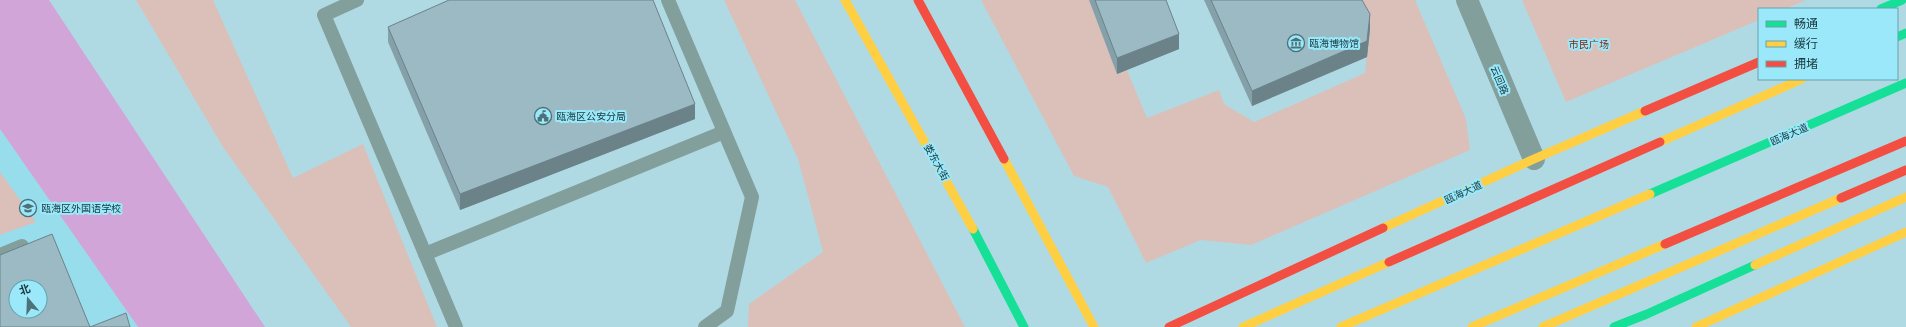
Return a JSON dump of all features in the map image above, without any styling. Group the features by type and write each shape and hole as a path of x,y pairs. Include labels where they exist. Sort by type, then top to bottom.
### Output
{"main road":[{"name":"娄东大街","path":"845,0 959,202 1024,327"},
{"path":"918,0 1094,327"},
{"path":"1883,8 1902,0"},
{"name":"瓯海大道","path":"1169,327 1534,159 1758,62"},
{"path":"1243,327 1800,80"},
{"name":"瓯海大道","path":"1341,327 1906,83"},
{"path":"1472,327 1906,141"},
{"path":"1543,327 1906,170"},
{"path":"1614,327 1647,314 1906,197"},
{"path":"1696,327 1906,232"}],"street":[{"name":"云回路","path":"1466,0 1534,159"}],"lane":[{"path":"357,0 340,3 324,15 456,327"},
{"path":"668,0 752,197 727,311 704,327"},
{"path":"425,254 724,132"},
{"path":"0,255 33,242"}],"shaded area":[{"path":"0,0 49,0 265,327 138,327 0,129"},
{"name":"瓯海区外国语学校","path":"0,129 138,327 0,327"}],"green space":[{"path":"136,0 213,0 293,178 363,144 437,327 351,327 223,147"},
{"path":"724,0 795,0 965,327 748,327 749,304 823,252 798,159"},
{"path":"981,0 1089,0 1117,73 1127,70 1147,118 1219,90 1224,104 1254,122 1365,73 1370,29 1353,0 1415,0 1466,119 1470,150 1251,245 1201,240 1146,263 1108,187 1074,176"},
{"name":"市民广场","path":"1522,0 1806,0 1787,8 1758,8 1758,20 1566,102"},
{"path":"0,172 36,222 0,235"}],"building":[{"path":"449,0 653,0 695,104 460,194 388,27"},
{"path":"1095,0 1166,0 1179,34 1117,58"},
{"name":"瓯海博物馆","path":"1211,0 1362,0 1370,14 1367,41 1252,91"},
{"path":"52,234 90,327 0,327 0,255"},
{"path":"126,313 130,327 90,327"}],"traffic: fast":[{"path":"1883,8 1902,0"},
{"path":"1898,37 1906,33"},
{"path":"1650,194 1906,83"},
{"path":"973,229 1024,327"},
{"path":"1614,327 1647,314 1755,265"}],"traffic: slow":[{"path":"845,0 973,229"},
{"path":"1660,142 1800,80"},
{"path":"1383,228 1534,159 1645,111"},
{"path":"1004,159 1094,327"},
{"path":"1341,327 1650,194"},
{"path":"1755,265 1906,197"},
{"path":"1543,327 1841,198"},
{"path":"1696,327 1906,232"},
{"path":"1472,327 1665,244"},
{"path":"1243,327 1389,262"}],"traffic: jam":[{"path":"918,0 1004,159"},
{"path":"1645,111 1758,62"},
{"path":"1665,244 1906,141"},
{"path":"1389,262 1660,142"},
{"path":"1841,198 1906,170"},
{"path":"1169,327 1383,228"}],"place":[{"name":"瓯海博物馆","path":"1296,43"},
{"name":"瓯海区公安分局","path":"543,116"},
{"name":"瓯海区外国语学校","path":"28,208"}]}
